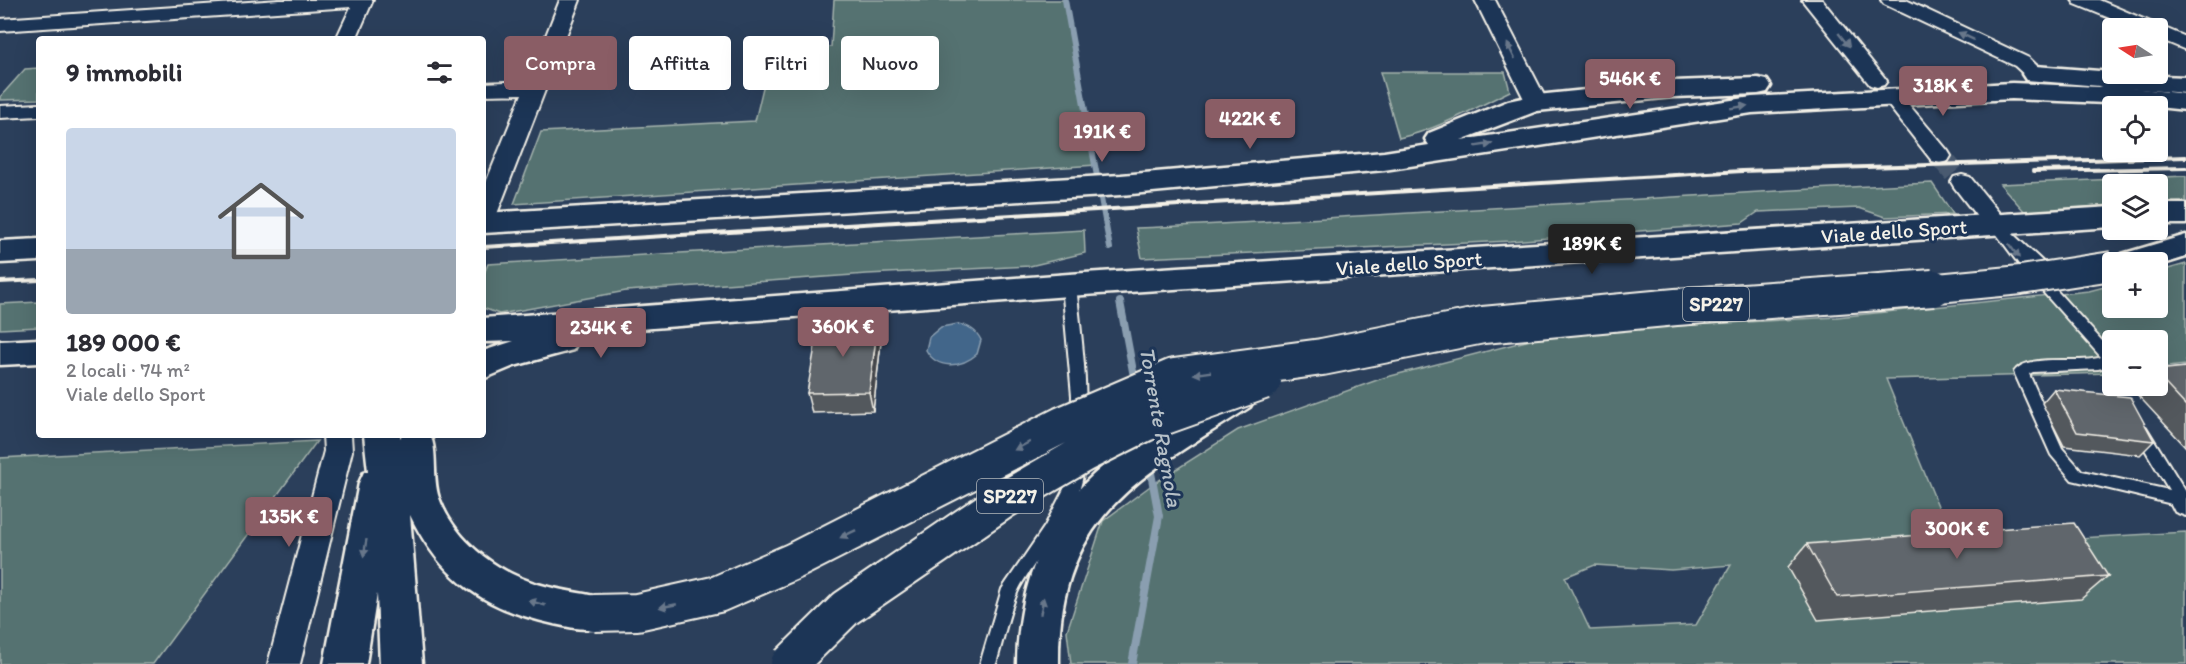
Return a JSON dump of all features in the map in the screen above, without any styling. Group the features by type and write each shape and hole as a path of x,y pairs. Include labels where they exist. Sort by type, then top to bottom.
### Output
{"main road":[{"path":"2012,91 2035,84 2038,80 2035,74"},
{"path":"2035,74 2047,82 2064,88 2128,96"},
{"path":"486,223 1121,185 1384,161 1752,105 2035,74 2186,85"},
{"path":"1674,89 1657,94 1652,97 1652,102 1666,112 1690,115"},
{"path":"1384,161 1518,108 1537,103 1674,89 1885,89 2128,96"},
{"path":"2168,100 2186,102"},
{"path":"2168,214 2186,214"},
{"name":"Viale dello Sport","path":"486,330 605,319 707,314 1069,285 2102,218"},
{"path":"2166,252 2186,246"},
{"path":"0,252 36,250"},
{"name":"SP227","path":"789,664 846,608 1004,500 1083,454 1145,423 1263,381 1322,357 1483,325 1676,307 1864,295 2021,280 2102,268"},
{"name":"Viale dello Sport","path":"486,365 504,356 546,344 707,314"},
{"path":"0,353 36,351"},
{"path":"400,440 429,517 450,551 485,581 512,595 550,606 594,613 638,612 718,594 794,561 1062,425 1174,377 1322,357"},
{"path":"1038,664 1038,628 1044,594 1057,557 1078,518 1117,477 1263,381"},
{"path":"400,440 394,545 401,664"},
{"path":"345,664 400,440"}],"street":[{"path":"0,25 362,0 347,36"},
{"path":"555,36 570,0"},
{"path":"1485,0 1537,103"},
{"path":"1812,0 1940,156"},
{"path":"1891,0 2022,62 2035,74"},
{"path":"2082,0 2126,18"},
{"path":"2168,37 2186,44"},
{"path":"486,89 504,88"},
{"path":"486,211 533,90"},
{"path":"0,112 36,110"},
{"path":"1962,182 1996,225"},
{"path":"284,664 338,451 337,438"}],"lane":[{"path":"1747,288 2038,268 2038,265 1996,225"},
{"path":"2031,270 2104,350 2108,358 2105,362 2098,364 2031,367 2021,372 2056,451 2076,476 2171,497 2186,504"},
{"path":"988,664 1010,589 1050,531 1074,485 1079,396 1069,285"},
{"path":"2134,420 2186,504"}],"green space":[{"path":"834,0 1065,0 1096,165 514,204 541,132 755,121 762,90 829,90 829,47 831,47"},
{"path":"36,68 36,99 0,100 0,97 25,69"},
{"path":"1380,72 1505,72 1510,91 1442,124 1399,138"},
{"path":"2186,176 2186,202 2168,203 2168,177"},
{"path":"2102,180 2102,206 2025,212 2000,184"},
{"path":"1932,183 1953,214 1885,217 1859,208 1758,212 1742,223 1510,241 1142,258 1136,228 1733,193"},
{"path":"1084,230 1085,253 1030,266 867,274 626,291 499,314 486,309 488,264"},
{"path":"2186,264 2186,365 2168,367 2168,330 2102,330 2102,373 1886,379 1954,545 2186,532 2186,664 1071,664 1067,631 1103,521 1153,484 1238,430 1383,378 1561,332 1837,317 2089,291 2102,288 2102,318 2168,318 2168,269","holes":["1595,565 1671,570 1731,565 1696,625 1590,630 1565,577"]},
{"path":"36,302 36,327 0,329 0,304"},
{"path":"317,441 153,664 0,664 0,458"}],"water":[{"path":"958,324 972,329 981,340 977,354 957,364 943,364 936,361 926,350 929,337 941,327"}],"building":[{"path":"878,322 869,392 807,393 819,323"},
{"path":"2186,367 2186,406 2168,387 2168,369"},
{"path":"2054,389 2102,394 2102,396 2130,397 2154,441 2077,432"},
{"path":"2074,523 2108,576 1837,597 1807,544"}],"waterway":[{"name":"Torrente Ragnola","path":"1065,0 1110,248"},
{"name":"Torrente Ragnola","path":"1120,302 1135,382"},
{"name":"Torrente Ragnola","path":"1132,664 1159,516 1149,462"}],"tunnel":[{"path":"1940,156 1962,182"}],"railway":[{"path":"486,247 1742,171 2186,157"},
{"path":"2033,171 2186,168"},
{"path":"0,282 36,280"}]}
